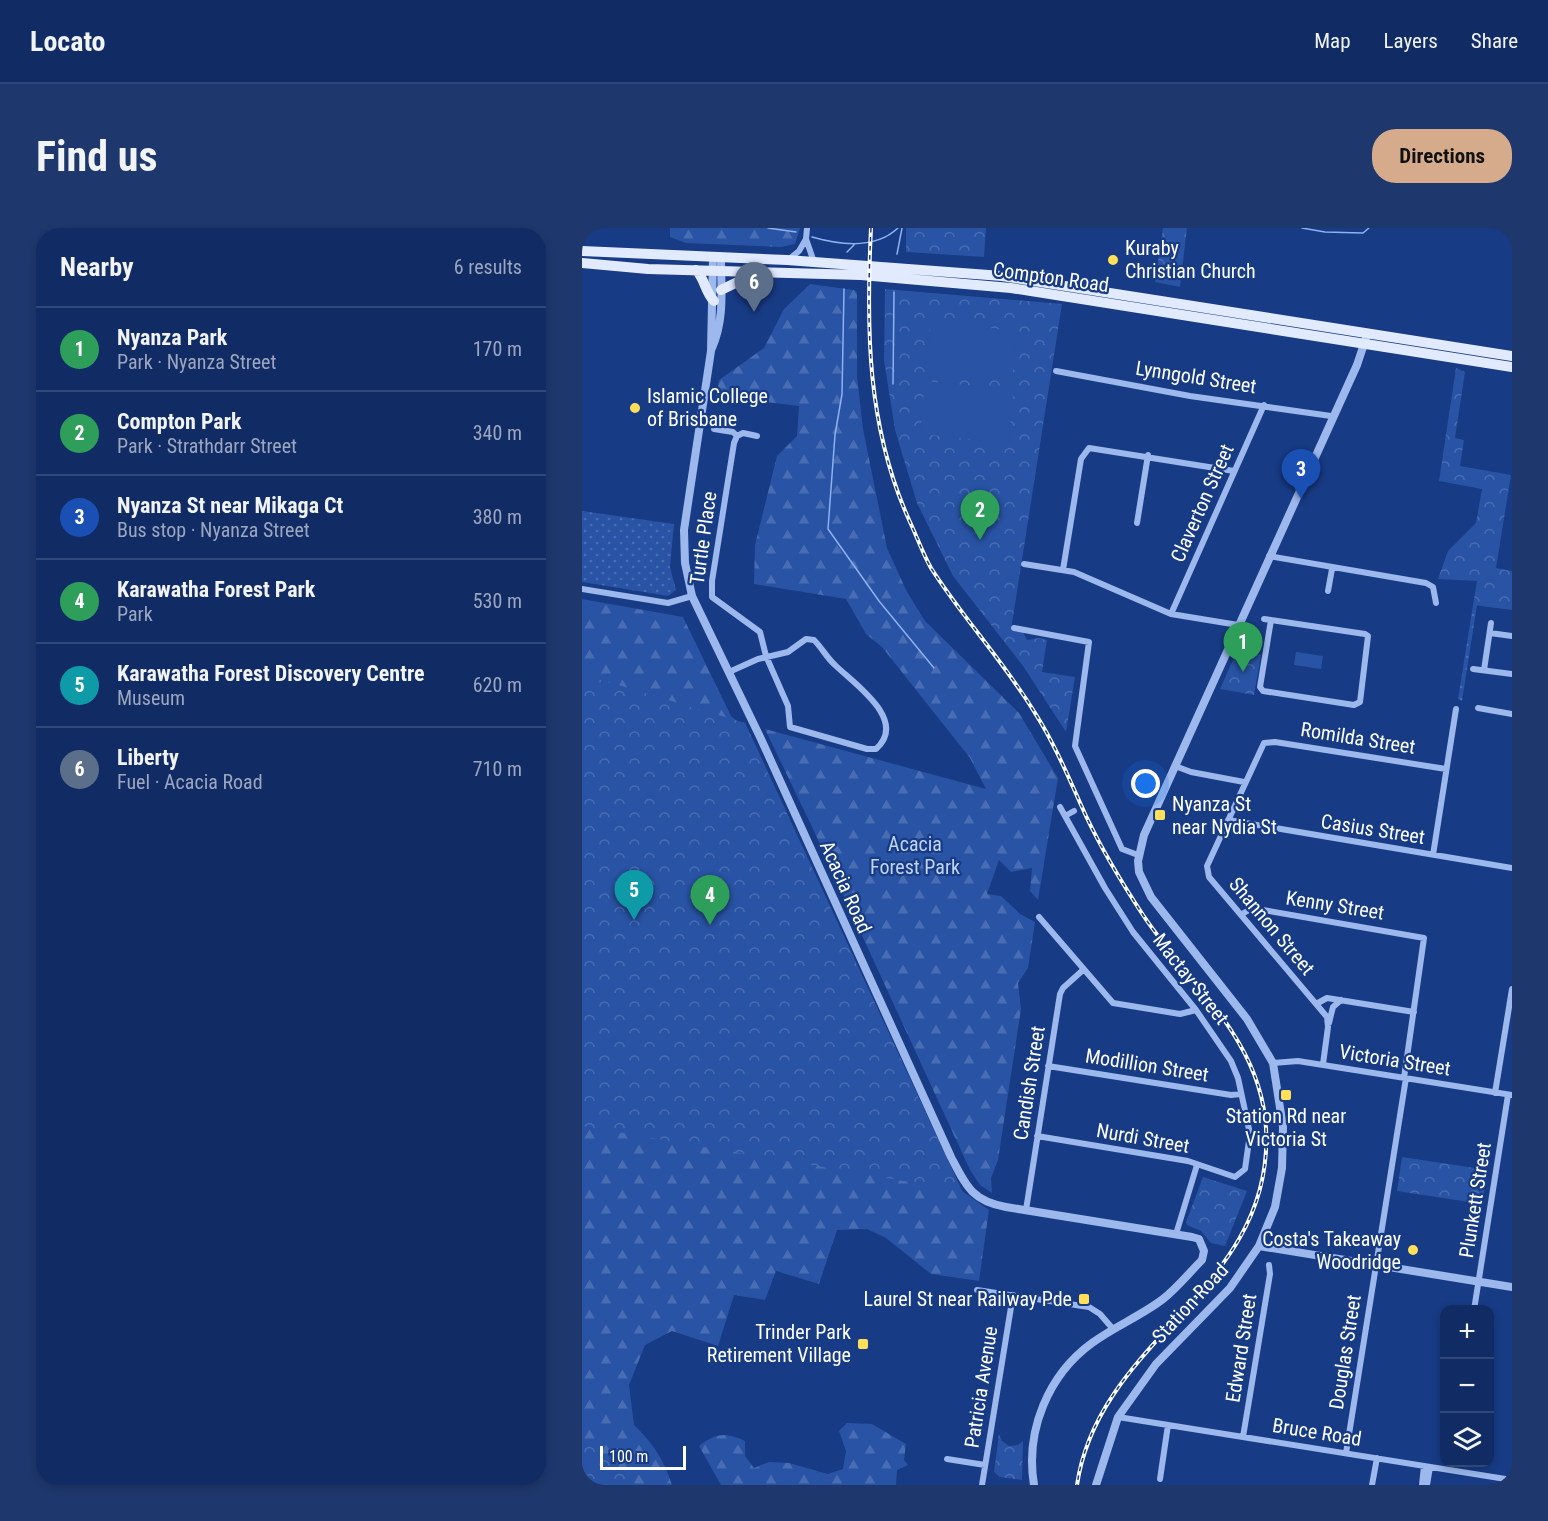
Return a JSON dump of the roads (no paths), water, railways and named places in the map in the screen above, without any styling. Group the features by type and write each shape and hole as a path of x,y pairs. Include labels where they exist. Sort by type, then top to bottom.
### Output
{"main road":[{"name":"Compton Road","path":"582,251 787,260 975,274 1074,286 1366,338 1512,367"},
{"name":"Compton Road","path":"582,263 632,268 861,275 991,287 1512,356"},
{"path":"696,270 707,295 714,301"},
{"path":"721,290 756,272"},
{"path":"975,274 976,280 984,281 991,287"}],"street":[{"path":"807,228 806,239 814,262"},
{"path":"787,260 799,251 806,239"},
{"name":"Acacia Road","path":"717,257 711,351 684,530 685,563 692,596 965,1184 981,1200 1026,1210 1199,1239 1204,1251 1202,1260 1165,1298 1113,1329"},
{"name":"Acacia Road","path":"711,351 719,327 721,290 717,271"},
{"path":"1014,628 1089,642 1075,746 1122,849 1138,855 1144,836 1366,338"},
{"name":"Lynngold Street","path":"1056,371 1190,396 1331,416"},
{"name":"Claverton Street","path":"1171,614 1264,405"},
{"path":"714,429 733,432 737,436 743,433 757,436"},
{"name":"Turtle Place","path":"737,436 734,443 711,594 715,601 760,632 766,656"},
{"path":"1063,570 1084,452 1089,448 1234,471"},
{"path":"1137,523 1148,456"},
{"path":"1269,556 1332,569 1426,583 1434,586 1436,603"},
{"path":"1024,564 1063,570 1171,614 1238,625"},
{"path":"1328,591 1332,569"},
{"path":"582,589 668,603 692,596"},
{"path":"1267,619 1368,636 1360,702 1354,705 1261,689 1267,619"},
{"path":"1484,670 1491,623"},
{"path":"1490,633 1512,636"},
{"path":"729,672 766,656 788,652 806,639 814,640 833,664 860,687 884,716 886,728 879,747 867,749 790,727 788,706 766,656"},
{"path":"1473,669 1512,674"},
{"path":"1478,708 1512,714"},
{"path":"1433,855 1456,710"},
{"name":"Romilda Street","path":"1264,743 1275,742 1446,769"},
{"name":"Shannon Street","path":"1264,743 1244,782 1207,872 1327,1017 1328,1027"},
{"path":"1175,766 1191,772 1244,782"},
{"name":"Mactay Street","path":"1060,807 1105,888 1133,932 1196,1010 1231,1061 1241,1094 1250,1145 1245,1169 1241,1174"},
{"path":"1065,816 1074,811"},
{"name":"Casius Street","path":"1228,820 1240,825 1512,868"},
{"name":"Station Road","path":"1096,1485 1118,1417 1156,1364 1230,1288 1259,1246 1275,1207 1282,1168 1283,1128 1273,1064 1240,1010 1181,938 1151,897 1139,872 1138,855"},
{"name":"Kenny Street","path":"1242,915 1249,910 1263,910 1425,938"},
{"path":"1039,917 1108,998 1119,1005 1180,1014 1196,1010"},
{"name":"Douglas Street","path":"1346,1454 1425,938"},
{"name":"Candish Street","path":"1026,1210 1060,994 1063,988 1083,970"},
{"path":"1496,1092 1512,988"},
{"path":"1306,992 1327,998 1414,1012"},
{"path":"1318,1006 1327,998"},
{"path":"1318,1006 1340,1000"},
{"path":"1323,1064 1333,1007 1340,1000"},
{"name":"Victoria Street","path":"1273,1064 1288,1060 1323,1064 1510,1095"},
{"name":"Modillion Street","path":"1048,1066 1231,1095 1241,1094"},
{"name":"Plunkett Street","path":"1475,1305 1510,1095"},
{"name":"Nurdi Street","path":"1037,1136 1149,1154 1197,1165 1229,1176 1241,1174"},
{"path":"1176,1234 1197,1165"},
{"path":"1259,1246 1512,1287"},
{"name":"Edward Street","path":"1243,1437 1270,1274 1269,1265"},
{"path":"977,1290 1089,1307 1100,1314 1113,1329 1076,1356 1056,1382 1046,1401 1034,1435 1034,1485"},
{"name":"Patricia Avenue","path":"982,1484 1013,1295"},
{"name":"Bruce Road","path":"1118,1417 1346,1454 1440,1466"},
{"path":"1160,1479 1168,1425"},
{"path":"1372,1485 1377,1458"},
{"path":"947,1459 985,1466"},
{"path":"1424,1485 1427,1466"},
{"name":"Bruce Road","path":"1453,1467 1512,1480"},
{"path":"1492,1485 1493,1477"},
{"path":"982,1484 991,1485"}],"waterway":[{"path":"768,228 796,232"},
{"path":"812,237 834,242 869,242 889,235 898,228"},
{"path":"897,254 902,228"},
{"path":"1302,228 1325,232 1363,233 1369,228"},
{"path":"847,252 854,245"},
{"path":"844,289 842,394 835,435 828,529 879,601 934,668"},
{"path":"893,384 894,292"}],"railway":[{"path":"871,228 870,341 877,415 896,487 923,551 943,586 1010,676 1043,725 1092,829 1113,866 1143,915 1220,1014 1237,1040 1251,1067 1261,1096 1266,1128 1261,1184 1243,1231 1216,1273 1117,1389 1092,1434 1077,1485"}],"place":[{"name":"Kuraby Christian Church","path":"1113,260"},
{"name":"Liberty","path":"754,312"},
{"name":"Islamic College of Brisbane","path":"635,408"},
{"name":"Nyanza St near Mikaga Ct","path":"1301,499"},
{"name":"Compton Park","path":"980,540"},
{"name":"Nyanza Park","path":"1243,672"},
{"name":"Nyanza St near Nydia St","path":"1160,815"},
{"name":"Karawatha Forest Discovery Centre","path":"634,920"},
{"name":"Karawatha Forest Park","path":"710,925"},
{"name":"Station Rd near Victoria St","path":"1286,1095"},
{"name":"Costa's Takeaway Woodridge","path":"1413,1250"},
{"name":"Laurel St near Railway Pde","path":"1084,1299"},
{"name":"Trinder Park Retirement Village","path":"863,1344"}],"park label":[{"name":"Acacia Forest Park","path":"915,856"}]}
